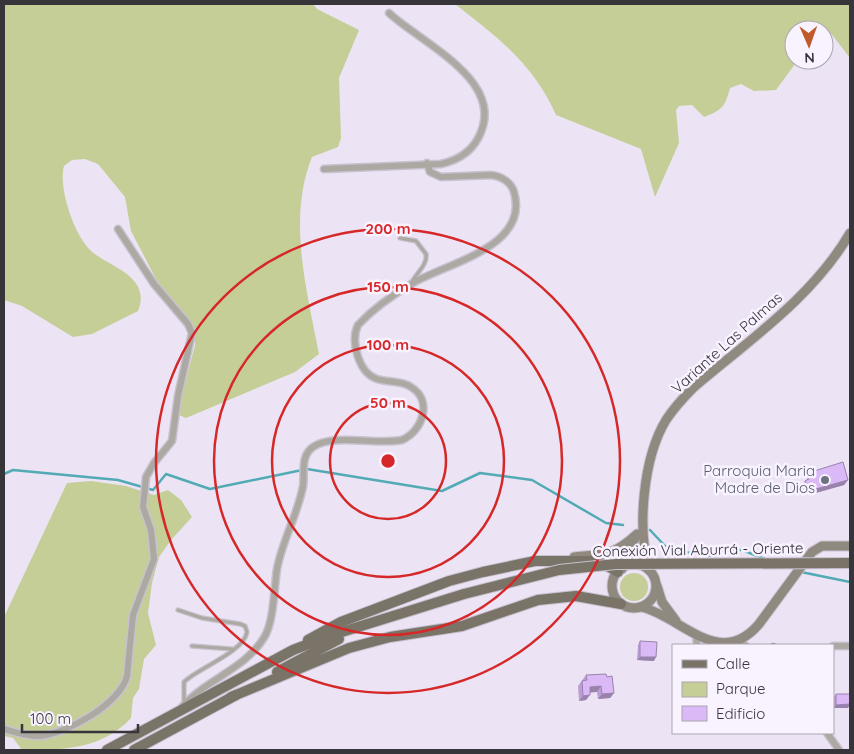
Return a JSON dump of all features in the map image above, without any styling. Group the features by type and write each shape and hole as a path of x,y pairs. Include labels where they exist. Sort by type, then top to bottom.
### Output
{"main road":[{"name":"Variante Las Palmas","path":"620,570 637,534 643,516 656,443 666,421 680,401 812,285 841,250 850,233"},
{"name":"Variante Las Palmas","path":"643,516 643,546 649,570"},
{"path":"107,750 293,650 321,631 340,622 449,581 483,572 535,561 611,553 621,549 637,534"},
{"path":"231,697 349,648 390,637 462,626 538,600 576,596 621,604 629,608 642,607 676,621 696,635 716,643 731,642 753,632 808,556 822,546 850,546"},
{"path":"535,561 600,562 620,570 635,565 649,570 654,577 662,602 676,621"},
{"name":"Conexión Vial Aburrá - Oriente","path":"373,622 464,594 559,570 616,564 850,563"},
{"path":"620,570 612,585 613,592 621,604"},
{"path":"642,607 654,597 656,585"},
{"path":"293,650 373,622"},
{"path":"134,750 373,622"}],"street":[{"path":"324,169 427,163 441,164 455,160 467,153 478,139 484,126 484,107 472,83 439,48 402,26 389,14"},
{"path":"181,709 200,689 242,661 260,643 267,632 278,566 300,495 304,462 313,447 324,442 402,440 410,437 422,420 424,407 422,400 413,388 403,382 379,380 372,377 361,363 355,342 357,329 362,321 410,284 486,250 504,235 510,226 515,212 513,190 509,183 497,176 478,174 441,177 430,172 427,163"},
{"path":"4,729 28,736 39,736 66,730 115,697 125,685 133,615 154,559 151,530 143,507 146,477 154,462 172,441 178,396 192,333 188,324 154,284 118,229"},
{"path":"696,635 697,644"},
{"path":"731,642 740,644"},
{"path":"834,646 850,646"},
{"path":"828,734 839,750"}],"lane":[{"path":"400,238 416,241 426,254 425,263 410,284"},
{"path":"178,610 202,618 245,626 247,632 245,638 232,649 184,682 181,709"},
{"path":"192,646 232,649"}],"green space":[{"path":"4,4 313,4 317,9 359,30 339,78 341,138 338,147 312,157 301,205 300,230 305,280 319,354 295,372 186,418 179,415 179,406 195,345 195,330 157,281 131,231 125,197 98,164 85,159 72,160 64,166 63,186 73,223 91,251 134,281 139,289 141,299 138,311 92,334 73,337 22,306 4,300"},
{"path":"455,4 850,4 850,58 834,37 834,20 784,20 784,70 791,70 776,90 754,91 741,84 730,88 722,107 704,117 692,105 679,106 676,110 679,143 655,197 641,149 556,115 537,81 525,66 500,40"},
{"path":"91,481 126,486 154,495 168,490 181,500 192,517 171,540 159,557 152,583 148,613 156,645 144,659 139,689 133,698 131,718 119,729 107,736 81,746 52,750 22,750 13,738 4,736 4,617 67,483"},
{"path":"634,573 644,577 648,587 644,597 634,601 624,597 620,587 624,577"}],"building":[{"name":"Parroquia Maria Madre de Dios","path":"843,462 848,480 816,489 815,485 807,486 805,481 812,477 811,472"},
{"path":"640,641 657,642 656,657 640,657"},
{"path":"606,674 607,677 612,676 614,693 602,694 601,686 590,687 590,695 583,696 582,681 587,680 586,675"},
{"path":"836,694 850,694 850,704 836,705"}],"waterway":[{"path":"4,474 13,470 118,480 153,490 166,474 210,489 307,469 442,491 480,473 532,480 606,523 623,525"},
{"path":"650,530 665,546 677,551 714,556 726,550 742,550 765,559"},
{"path":"801,572 850,582"}],"place":[{"name":"Parroquia Maria Madre de Dios","path":"825,480"}]}
